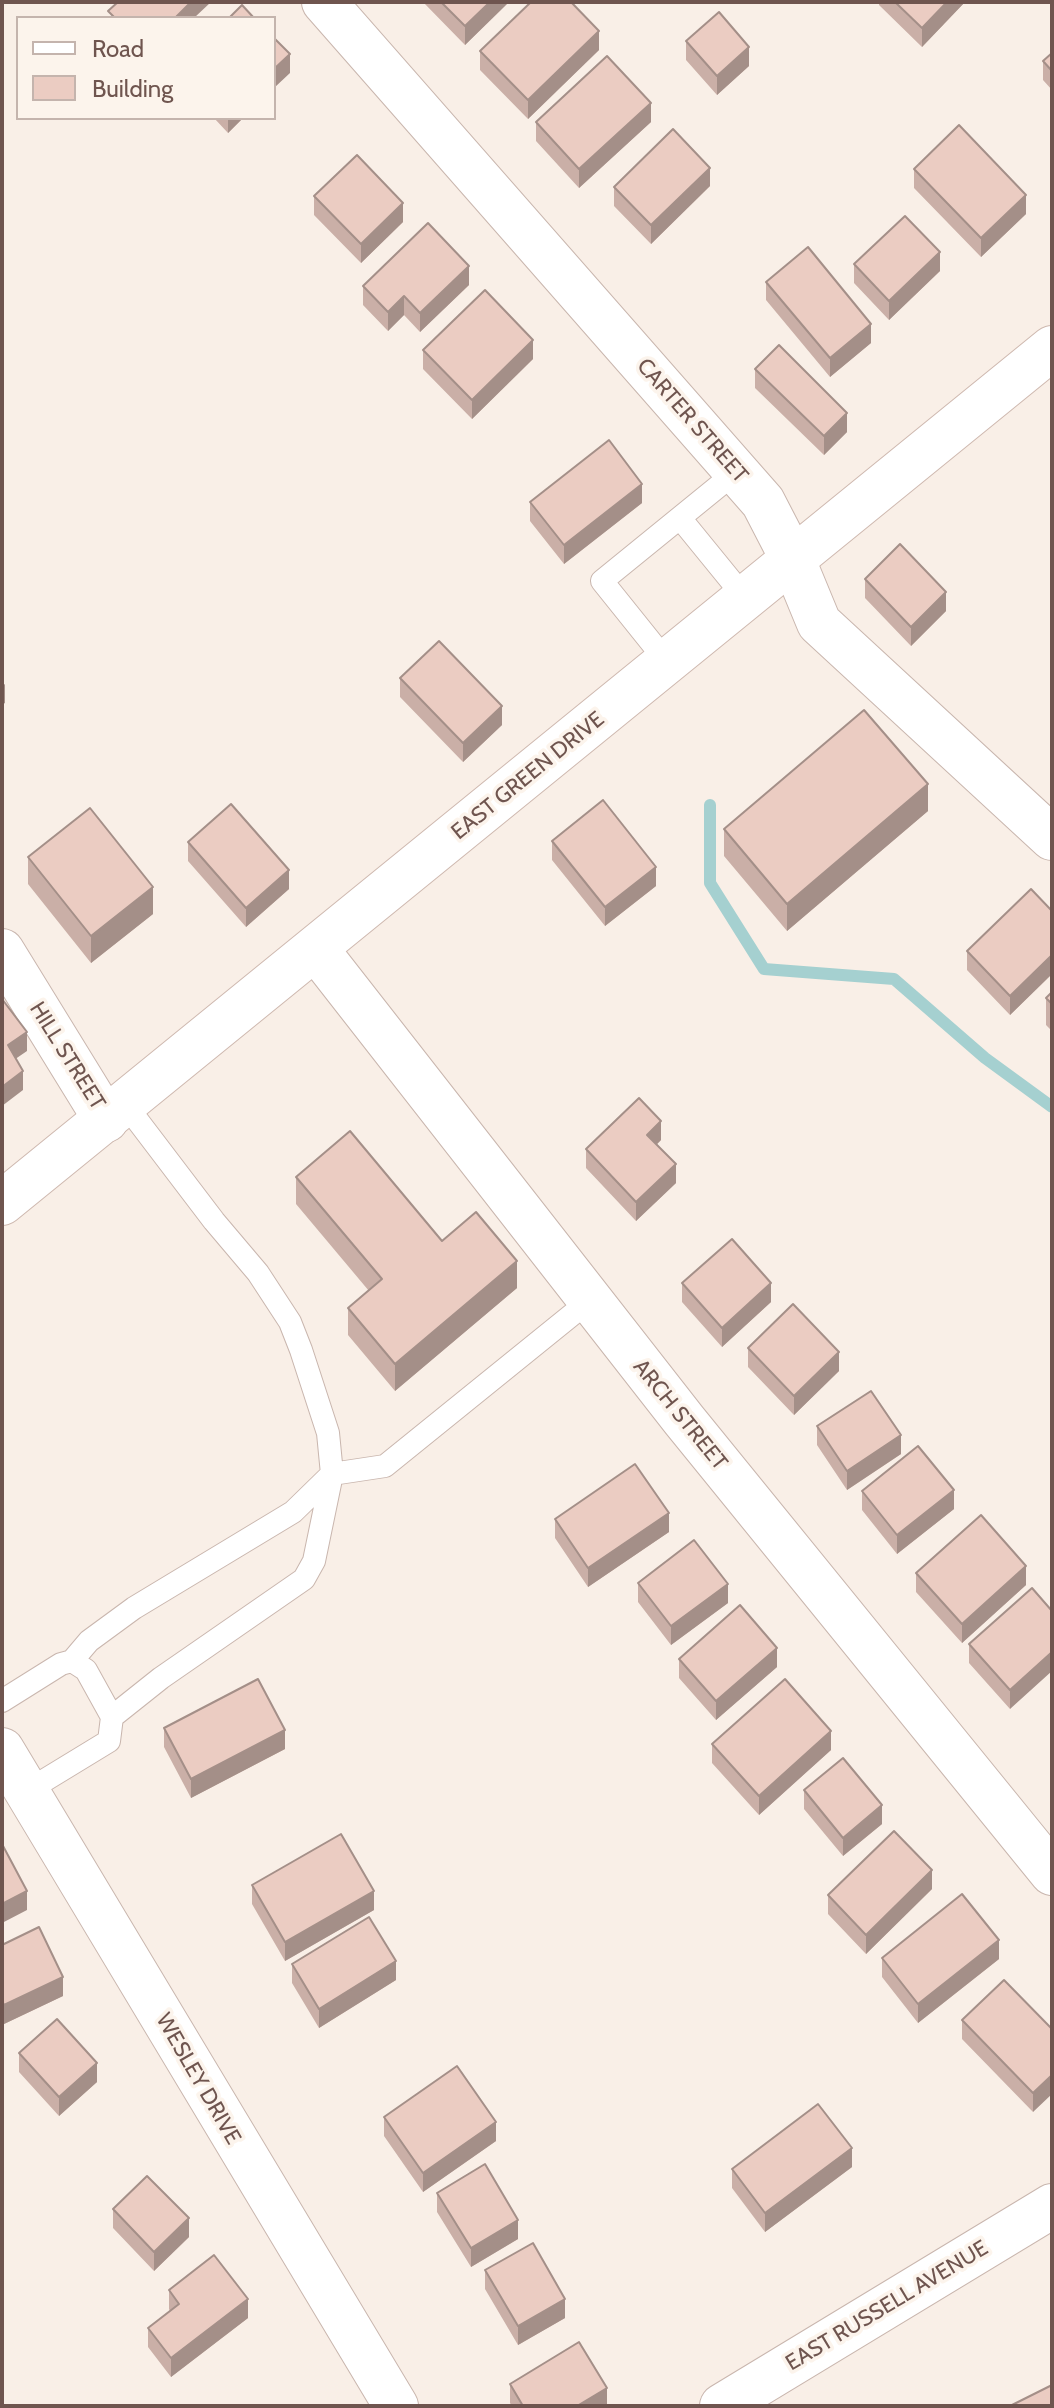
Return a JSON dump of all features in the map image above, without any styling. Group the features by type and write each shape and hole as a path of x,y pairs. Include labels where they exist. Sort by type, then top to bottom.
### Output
{"street":[{"name":"CARTER STREET","path":"324,2 763,502 793,560 819,623 1052,838"},
{"name":"EAST GREEN DRIVE","path":"2,1203 1052,348"},
{"name":"ARCH STREET","path":"316,949 589,1301 1052,1873"},
{"name":"HILL STREET","path":"2,951 116,1112"},
{"name":"WESLEY DRIVE","path":"2,1750 396,2406"},
{"name":"EAST RUSSELL AVENUE","path":"722,2406 1052,2206"}],"lane":[{"path":"667,662 602,581 736,472"},
{"path":"680,518 746,599"},
{"path":"112,1717 161,1678 304,1579 314,1561 332,1474 328,1433 290,1322 258,1273 116,1112"},
{"path":"2,1701 61,1664 72,1661 89,1641 134,1608 293,1512 332,1474 385,1466 589,1301"},
{"path":"27,1791 109,1741 112,1717 86,1670 72,1661"}],"building":[{"path":"118,2 191,2 177,16 113,16 108,11"},
{"path":"441,2 490,2 465,26"},
{"path":"531,2 571,2 599,31 528,100 480,51"},
{"path":"895,2 947,2 922,28"},
{"path":"242,5 252,16 231,16"},
{"path":"719,12 749,47 717,76 686,41"},
{"path":"276,40 290,54 276,67"},
{"path":"1052,53 1052,71 1043,61"},
{"path":"607,56 651,103 579,169 536,122"},
{"path":"959,125 1026,195 981,238 914,169"},
{"path":"673,129 710,168 651,225 614,187"},
{"path":"357,155 403,203 361,244 314,196"},
{"path":"905,216 940,252 889,301 854,264"},
{"path":"428,223 469,266 420,313 404,296 388,312 363,286"},
{"path":"808,247 871,324 830,358 766,282"},
{"path":"485,290 533,340 472,400 423,350"},
{"path":"779,345 847,413 824,436 755,369"},
{"path":"609,440 642,484 564,545 530,502"},
{"path":"900,544 946,592 911,627 865,579"},
{"path":"439,641 502,706 463,743 400,678"},
{"path":"864,710 928,784 787,904 724,829"},
{"path":"603,800 656,867 605,907 552,841"},
{"path":"231,804 289,870 246,908 188,842"},
{"path":"90,808 153,887 91,936 28,857"},
{"path":"1031,889 1052,911 1052,955 1010,996 967,951"},
{"path":"2,999 27,1032 8,1045 23,1071 2,1087"},
{"path":"639,1098 661,1121 647,1135 676,1164 636,1202 586,1149"},
{"path":"350,1131 442,1241 476,1212 517,1261 395,1364 348,1308 382,1279 296,1177"},
{"path":"732,1239 771,1283 722,1328 682,1283"},
{"path":"793,1304 839,1352 794,1396 748,1348"},
{"path":"871,1391 901,1435 847,1471 817,1426"},
{"path":"918,1446 954,1490 897,1535 862,1491"},
{"path":"635,1464 669,1513 588,1568 555,1519"},
{"path":"981,1515 1026,1566 962,1624 916,1573"},
{"path":"694,1540 728,1584 671,1626 638,1583"},
{"path":"1032,1588 1052,1611 1052,1652 1010,1690 969,1644"},
{"path":"740,1605 777,1648 716,1701 679,1659"},
{"path":"258,1679 285,1730 191,1779 164,1728"},
{"path":"785,1679 831,1731 759,1796 712,1744"},
{"path":"843,1758 882,1805 843,1838 804,1790"},
{"path":"894,1831 932,1870 866,1935 828,1895"},
{"path":"341,1834 374,1891 285,1942 252,1885"},
{"path":"2,1844 27,1891 2,1904"},
{"path":"962,1894 999,1940 918,2004 882,1958"},
{"path":"369,1917 396,1961 319,2009 292,1964"},
{"path":"39,1927 63,1977 4,2005 2,1945"},
{"path":"1004,1980 1052,2029 1052,2075 1033,2093 962,2020"},
{"path":"57,2019 97,2063 59,2097 19,2053"},
{"path":"457,2066 496,2122 423,2173 384,2117"},
{"path":"818,2104 852,2148 765,2213 732,2169"},
{"path":"485,2164 518,2220 471,2248 437,2193"},
{"path":"147,2176 189,2218 154,2252 113,2209"},
{"path":"533,2243 565,2299 518,2326 485,2270"},
{"path":"214,2255 248,2299 171,2358 148,2328 179,2304 169,2290"},
{"path":"579,2342 607,2388 577,2406 523,2406 510,2384"},
{"path":"1052,2385 1052,2406 1010,2406"}],"waterway":[{"path":"710,805 710,883 764,969 894,979 985,1058 1052,1107"}]}
